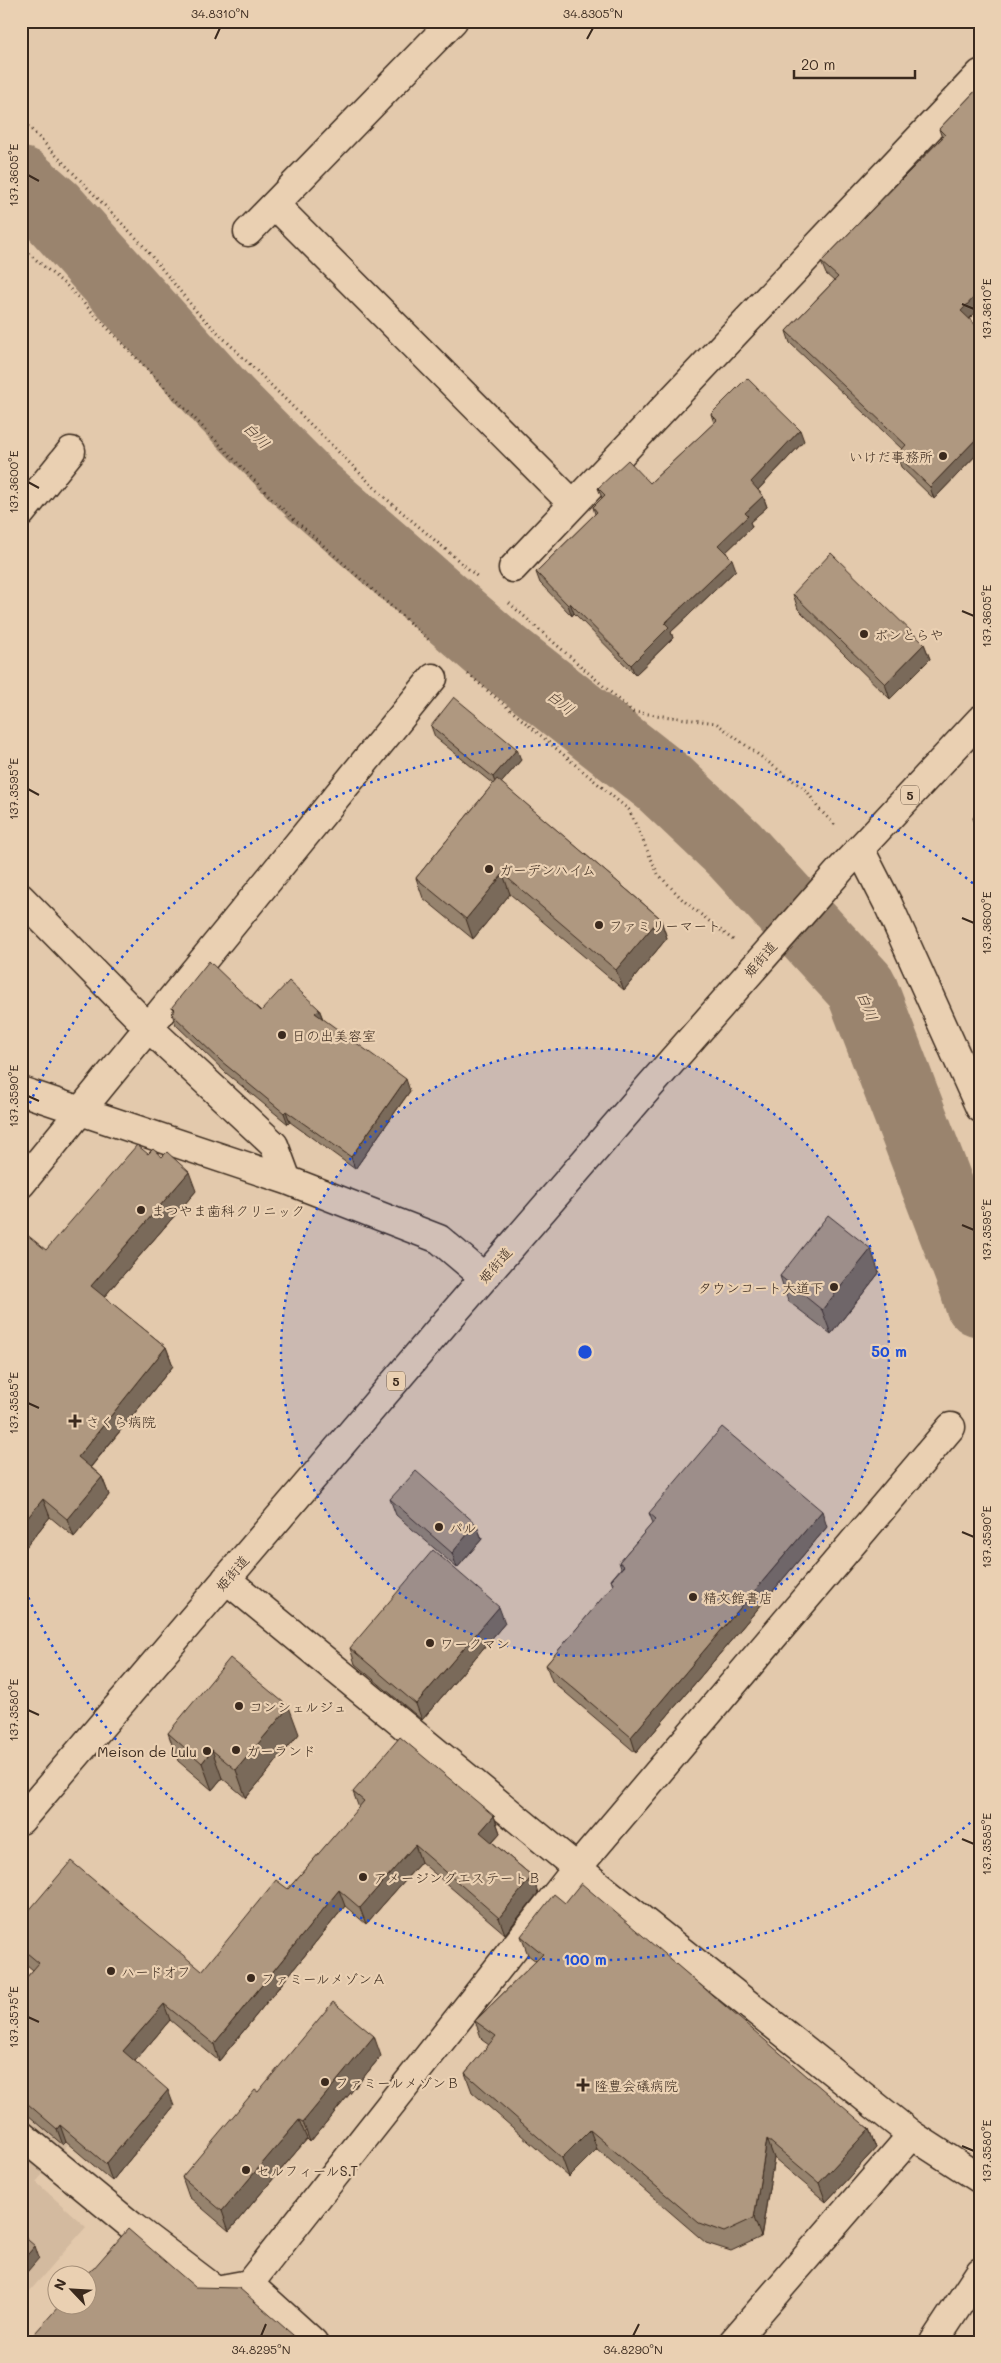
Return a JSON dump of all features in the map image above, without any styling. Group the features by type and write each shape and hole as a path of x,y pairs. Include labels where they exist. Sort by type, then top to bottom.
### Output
{"street":[{"path":"248,232 453,21"},
{"path":"513,568 980,74"},
{"path":"275,205 573,504"},
{"path":"21,513 71,451"},
{"path":"21,1184 433,678"},
{"name":"姫街道","path":"21,1820 484,1277 766,952 980,720"},
{"path":"860,849 888,904 980,1108"},
{"path":"21,898 148,1027 274,1145 287,1180"},
{"path":"21,1090 287,1180 440,1239 484,1277"},
{"path":"21,2135 133,2227 216,2290 249,2284 577,1868 951,1427"},
{"path":"226,1580 577,1868 912,2135 980,2179"},
{"path":"733,2342 912,2135"},
{"path":"113,2249 133,2227"},
{"path":"934,2342 980,2272"},
{"path":"249,2284 313,2342"}],"path":[{"path":"21,119 140,242 197,312 383,496 486,584"},
{"path":"21,247 67,286 276,504 434,646"},
{"path":"508,603 633,712 716,723 807,791 818,808 860,849"},
{"path":"464,671 628,810 658,874 684,901 766,952"}],"shaded area":[{"path":"21,1969 135,2068 36,2182 86,2227 52,2266 48,2266 48,2270 21,2301"}],"building":[{"path":"980,86 980,291 961,311 980,329 980,435 930,487 897,455 906,445 786,331 838,277 821,262 945,135 939,129"},
{"path":"747,378 800,430 751,482 763,496 745,513 748,516 718,545 732,559 665,623 669,627 631,665 570,603 568,605 536,572 597,512 593,507 605,495 598,488 628,460 650,483 717,420 711,414"},
{"name":"ボンとらや","path":"831,553 924,644 885,684 793,594"},
{"path":"454,697 517,749 493,777 431,726"},
{"path":"497,779 660,918 616,970 503,874 466,919 416,878"},
{"path":"980,810 980,824 973,818"},
{"path":"209,961 261,1011 289,981 319,1009 315,1013 406,1079 351,1157 286,1111 284,1113 221,1061 172,1014 175,1010 172,1007"},
{"name":"さくら病院","path":"137,1145 148,1154 153,1149 162,1157 167,1152 189,1172 91,1286 166,1347 78,1457 102,1477 67,1519 43,1499 21,1526 21,1230 46,1250"},
{"path":"828,1215 871,1249 822,1310 780,1276"},
{"name":"精文館書店","path":"722,1427 822,1511 631,1737 546,1665 614,1584 611,1580 624,1566 619,1562 656,1519 649,1513"},
{"name":"パル","path":"416,1471 476,1524 452,1553 390,1499"},
{"name":"ワークマン","path":"433,1550 499,1607 416,1704 350,1648"},
{"path":"230,1658 289,1707 236,1770 212,1750 202,1763 168,1733"},
{"path":"400,1737 494,1816 480,1832 532,1876 499,1918 415,1845 360,1908 339,1890 214,2044 164,2004 123,2051 168,2090 106,2164 60,2125 57,2129 21,2098 21,1984 39,1963 21,1948 21,1920 71,1861 202,1971 276,1880 288,1889 364,1801 353,1792"},
{"path":"581,1883 869,2129 819,2183 767,2139 754,2218 724,2232 699,2223 590,2130 562,2158 465,2073 496,2036 475,2021 543,1954 521,1936 554,1894 565,1903"},
{"path":"333,2002 374,2036 303,2122 299,2120 222,2211 182,2177 255,2090 258,2092"},
{"path":"128,2229 195,2287 239,2288 301,2342 27,2342 50,2316 98,2316 98,2266 96,2266"},
{"path":"21,2234 35,2246 21,2262"}],"waterway":[{"name":"白川","path":"21,183 52,210 225,403 313,492 489,645 663,782 735,850 861,987 980,1301"}],"place":[{"name":"いけだ事務所","path":"943,456"},
{"name":"ボンとらや","path":"864,634"},
{"name":"ガーデンハイム","path":"489,869"},
{"name":"ファミリーマート","path":"599,925"},
{"name":"日の出美容室","path":"282,1035"},
{"name":"まつやま歯科クリニック","path":"141,1210"},
{"name":"タウンコート大道下","path":"834,1287"},
{"name":"さくら病院","path":"75,1421"},
{"name":"パル","path":"439,1527"},
{"name":"精文館書店","path":"693,1597"},
{"name":"ワークマン","path":"430,1643"},
{"name":"コンシェルジュ","path":"239,1706"},
{"name":"ガーランド","path":"236,1750"},
{"name":"Meison de Lulu","path":"207,1751"},
{"name":"アメージングエステートＢ","path":"363,1877"},
{"name":"ハードオフ","path":"111,1971"},
{"name":"ファミールメゾンＡ","path":"251,1978"},
{"name":"ファミールメゾンＢ","path":"325,2082"},
{"name":"隆豊会礒病院","path":"583,2085"},
{"name":"セルフィールS.T","path":"246,2170"}]}
